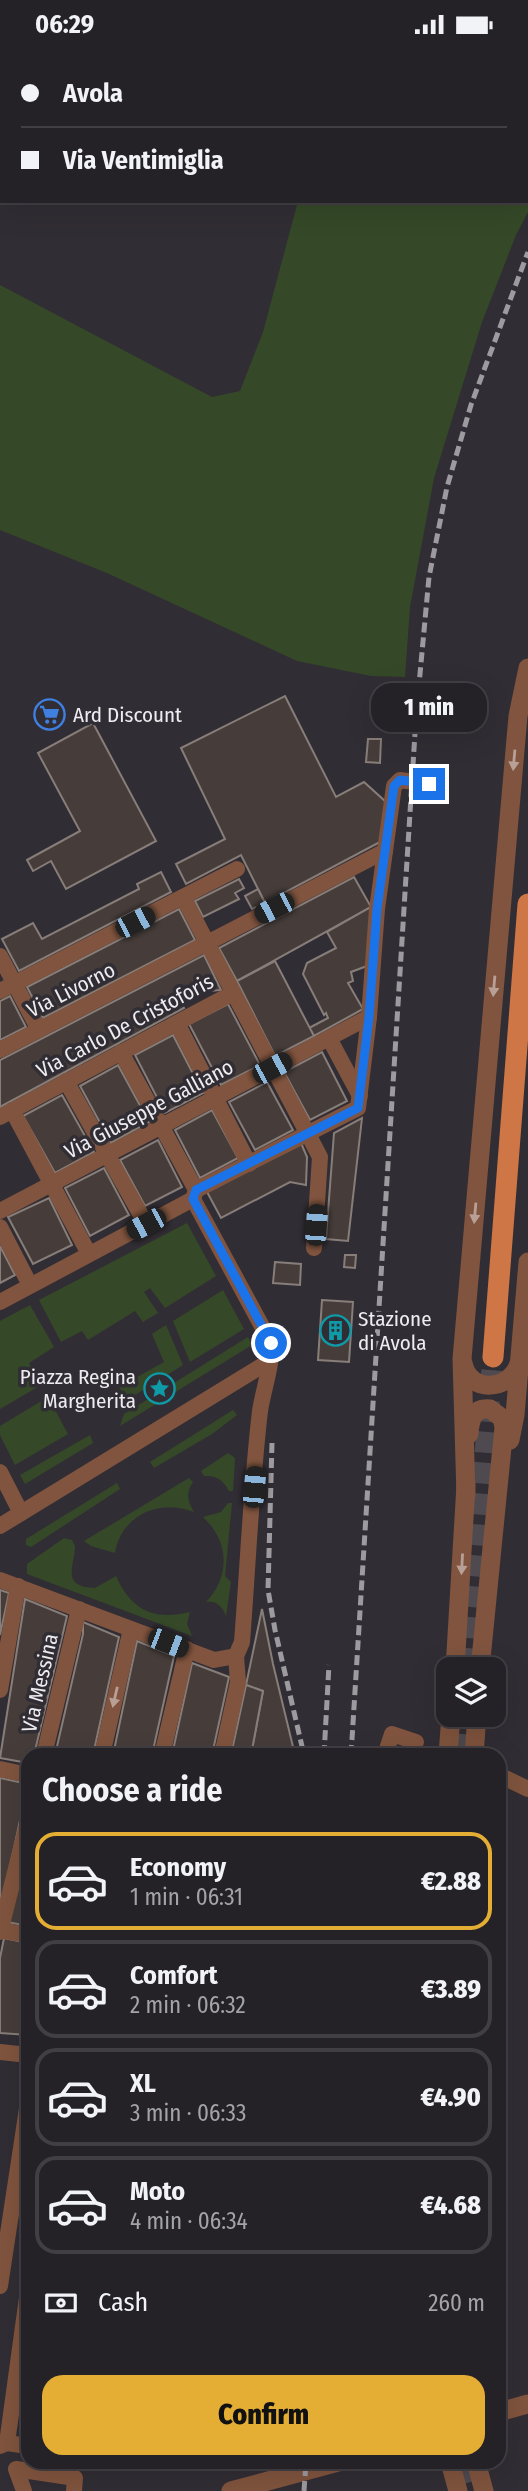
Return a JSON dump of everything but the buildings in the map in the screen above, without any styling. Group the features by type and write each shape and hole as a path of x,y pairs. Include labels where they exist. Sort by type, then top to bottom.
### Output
{"main road":[{"path":"493,1357 528,904"}],"street":[{"path":"466,1496 463,1359 518,716 528,668"},
{"path":"0,1302 30,1286 85,1247 193,1191 247,1159 305,1130 358,1108 377,909 394,786 400,780 429,784"},
{"name":"Via Livorno","path":"0,1051 385,851"},
{"path":"7,987 237,869"},
{"path":"183,897 320,1157 314,1248"},
{"path":"0,956 7,987 39,1030"},
{"name":"Via Carlo De Cristoforis","path":"6,1113 233,993"},
{"name":"Via Giuseppe Galliano","path":"0,1211 323,1041 369,1012"},
{"path":"177,1023 247,1159"},
{"path":"323,1041 360,1096"},
{"path":"121,1052 271,1343 272,1354 268,1362 260,1410 242,1642 236,1656 238,1682 224,1748"},
{"path":"66,1081 142,1217"},
{"path":"6,1113 51,1184 85,1247"},
{"path":"0,1227 30,1286"},
{"path":"496,1499 515,1415 528,1262"},
{"path":"463,1359 464,1369 470,1377 487,1386 506,1382 518,1368 520,1358"},
{"path":"0,1526 268,1362"},
{"path":"456,1657 470,1424 475,1413 485,1408 499,1413 504,1427 481,1657"},
{"path":"0,1472 21,1513"},
{"path":"0,1580 17,1591 185,1654 214,1660 236,1656"},
{"path":"0,1690 17,1591"},
{"name":"Via Messina","path":"46,1748 77,1614"},
{"path":"104,1748 129,1634"},
{"path":"164,1748 185,1654"},
{"path":"449,1748 451,1727"},
{"path":"477,1727 477,1748"},
{"path":"387,1748 392,1734 416,1741"},
{"path":"0,1769 21,1774"},
{"path":"506,1778 523,1786"},
{"path":"21,1848 0,1930 21,1934"},
{"path":"0,2052 21,2054"},
{"path":"0,2286 21,2148"},
{"path":"21,2348 3,2444 21,2445"},
{"path":"506,2410 528,2404"},
{"path":"24,2491 16,2469 75,2478 74,2491"},
{"path":"452,2469 458,2491"},
{"path":"478,2469 484,2491"},
{"path":"231,2491 276,2471"}],"green space":[{"path":"297,203 528,203 528,212 516,235 482,322 434,478 410,607 405,677 371,676 297,661 107,573 0,530 0,285 212,397 240,391 263,332"},
{"path":"187,1223 216,1276 165,1308 150,1288 144,1292 158,1313 143,1322 135,1311 88,1340 82,1331 61,1342 39,1300"},
{"path":"223,1290 244,1329 190,1362 173,1321"},
{"path":"30,1305 54,1347 29,1363 41,1385 0,1409 0,1321"},
{"path":"166,1325 183,1365 127,1400 119,1387 164,1362 152,1334"},
{"path":"248,1337 252,1345 120,1426 124,1414"},
{"path":"48,1397 68,1434 15,1465 0,1435 0,1426"},
{"path":"233,1410 237,1415 212,1434 154,1468 150,1462"},
{"path":"90,1435 93,1443 25,1484 20,1475"},
{"path":"228,1453 235,1458 233,1491 229,1491 219,1479 204,1476 201,1471"},
{"path":"189,1478 193,1482 188,1493 194,1512 168,1507 144,1513 125,1529 115,1553 91,1546 84,1541"},
{"path":"117,1483 120,1489 31,1547 26,1545 26,1539"},
{"path":"228,1503 232,1503 225,1576 231,1582 226,1616 219,1605 206,1602 220,1581 224,1559 218,1537 203,1517 221,1512"},
{"path":"64,1538 72,1540 75,1546 72,1574 77,1584 95,1588 116,1576 129,1597 145,1610 165,1615 190,1612 187,1624 192,1636 27,1574 27,1564"}],"tunnel":[{"path":"468,1657 493,1357"},
{"path":"461,1748 462,1727"},
{"path":"466,2469 471,2491"}],"railway":[{"path":"351,1748 416,717 429,577 447,487 471,405 528,252"},
{"path":"272,1443 268,1590 302,1748"},
{"path":"324,1748 329,1665"},
{"path":"304,2491 306,2469"}],"place":[{"name":"Ard Discount","path":"50,715"},
{"name":"Stazione di Avola","path":"335,1331"},
{"name":"Piazza Regina Margherita","path":"159,1389"}],"route":[{"path":"271,1343 193,1199 196,1190 358,1108 369,1017 377,909 394,786 400,780 429,784"}]}
